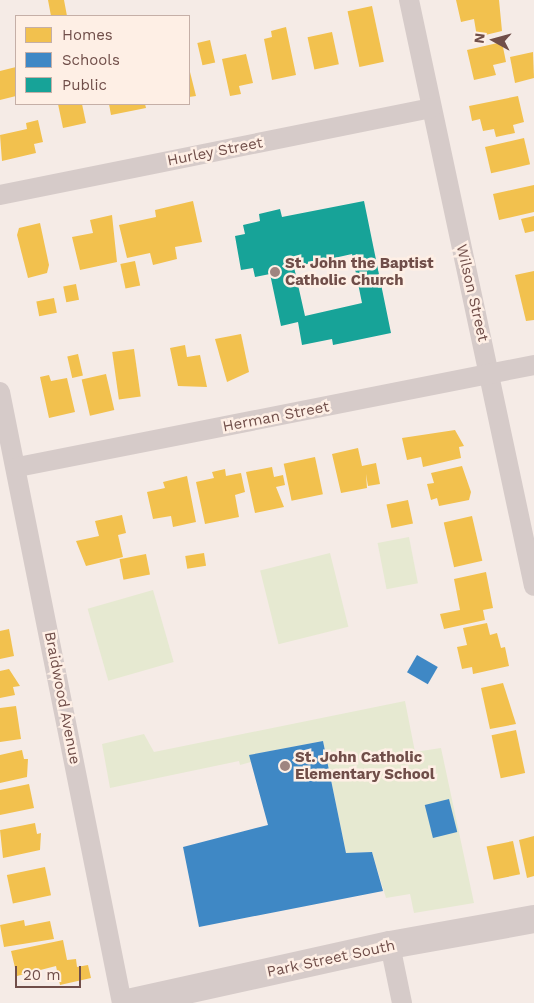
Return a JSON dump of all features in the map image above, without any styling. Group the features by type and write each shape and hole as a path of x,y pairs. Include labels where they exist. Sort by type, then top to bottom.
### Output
{"street":[{"name":"Wilson Street","path":"408,0 534,586"},
{"name":"Hurley Street","path":"0,195 431,108"},
{"name":"Herman Street","path":"18,467 534,365"},
{"name":"Braidwood Avenue","path":"0,392 18,467 122,1003"},
{"name":"Park Street South","path":"128,1003 390,945 534,919"},
{"path":"390,945 402,1003"}],"green space":[{"path":"409,537 418,583 387,589 378,543"},
{"path":"330,553 348,627 279,644 260,570"},
{"path":"153,590 174,662 108,681 88,609"},
{"path":"405,701 415,752 441,748 474,903 414,913 410,894 386,898 372,852 346,853 323,741 250,755 251,762 240,765 239,761 110,788 102,744 144,734 154,752"}],"building: Homes":[{"path":"48,0 64,0 67,15 51,15"},
{"path":"456,0 499,0 502,31 477,37 474,19 461,22"},
{"path":"372,6 384,62 359,67 348,11"},
{"path":"286,27 296,75 272,80 264,39 272,37 271,31"},
{"path":"332,32 339,64 314,69 308,37"},
{"path":"210,40 215,62 203,65 197,43"},
{"path":"502,42 506,62 493,65 496,75 474,80 467,50"},
{"path":"533,52 534,78 515,83 510,57"},
{"path":"246,54 253,83 239,86 241,94 230,96 222,59"},
{"path":"15,67 15,96 0,100 0,71"},
{"path":"190,72 196,96 190,97"},
{"path":"518,96 524,122 513,125 515,133 496,137 494,129 483,131 480,119 472,121 469,106"},
{"path":"58,105 82,105 86,123 63,128"},
{"path":"109,105 145,105 146,108 111,115"},
{"path":"38,120 43,142 34,144 36,153 2,161 0,135 27,129 26,123"},
{"path":"524,138 530,164 491,173 485,147"},
{"path":"534,185 534,212 499,220 493,194"},
{"path":"193,201 202,242 175,247 177,259 153,265 150,253 127,258 119,225 156,217 155,210"},
{"path":"112,215 117,262 80,270 72,237 93,233 90,220"},
{"path":"534,216 534,231 525,233 521,219"},
{"path":"40,223 49,265 47,273 28,278 17,235 19,228"},
{"path":"135,261 140,285 126,289 120,264"},
{"path":"534,271 534,320 526,321 515,275"},
{"path":"76,284 79,300 66,302 63,286"},
{"path":"54,298 57,313 39,316 36,301"},
{"path":"241,334 249,372 227,382 215,339"},
{"path":"185,345 187,357 200,355 207,387 178,386 170,348"},
{"path":"134,349 141,397 119,400 112,352"},
{"path":"78,354 83,375 72,378 67,356"},
{"path":"106,374 114,410 90,416 82,380"},
{"path":"49,375 51,381 67,378 75,412 49,418 40,377"},
{"path":"455,430 464,446 459,447 461,458 423,467 421,457 407,460 402,438"},
{"path":"358,448 362,466 376,463 380,484 368,486 366,474 367,488 341,493 332,454"},
{"path":"315,457 323,494 292,501 284,464"},
{"path":"462,466 471,492 469,500 439,506 437,498 431,500 427,484 434,483 431,473"},
{"path":"272,467 274,477 283,475 285,485 276,487 284,507 255,513 246,472"},
{"path":"225,469 226,476 241,473 245,492 235,495 239,517 205,524 196,482 214,478 212,472"},
{"path":"187,476 196,522 173,527 171,516 153,519 147,492 165,488 163,482"},
{"path":"408,500 413,523 391,528 386,505"},
{"path":"122,515 126,533 118,535 123,557 86,566 76,541 99,536 95,521"},
{"path":"472,516 482,561 454,567 444,523"},
{"path":"204,553 206,566 187,569 185,556"},
{"path":"146,554 150,575 124,580 119,559"},
{"path":"486,572 493,608 483,610 485,620 444,629 440,614 460,610 454,579"},
{"path":"487,623 490,635 497,633 501,648 505,647 509,666 473,674 472,667 462,669 457,647 467,645 463,628"},
{"path":"9,629 14,656 0,659 0,631"},
{"path":"9,669 20,686 13,687 15,695 0,698 0,671"},
{"path":"503,683 516,724 490,729 481,688"},
{"path":"16,706 21,739 0,742 0,708"},
{"path":"516,730 525,773 501,778 492,735"},
{"path":"22,750 24,759 28,759 27,777 0,783 0,755"},
{"path":"29,784 34,808 0,815 0,790"},
{"path":"35,823 37,834 41,833 40,850 3,858 0,830"},
{"path":"534,836 534,876 527,878 519,840"},
{"path":"513,841 520,874 494,880 487,847"},
{"path":"45,867 51,895 13,903 7,875"},
{"path":"24,920 25,926 50,921 54,939 4,947 0,925"},
{"path":"63,940 67,960 76,959 77,967 88,965 91,978 60,985 56,966 17,976 11,951"}],"building: Schools":[{"path":"417,655 438,667 428,684 407,672"},
{"path":"323,741 346,853 372,852 383,891 199,927 183,847 268,825 249,755"},
{"path":"449,799 457,832 433,838 425,805"}],"building: Public":[{"name":"St. John the Baptist Catholic Church","path":"364,201 391,333 333,345 332,339 302,345 298,322 281,326 270,274 255,277 253,268 241,270 235,236 245,234 243,225 260,221 259,214 280,209 282,217","holes":["352,254 362,303 305,316 294,267"]}],"place":[{"name":"St. John the Baptist Catholic Church","path":"275,272"},
{"name":"St. John Catholic Elementary School","path":"285,766"}]}
